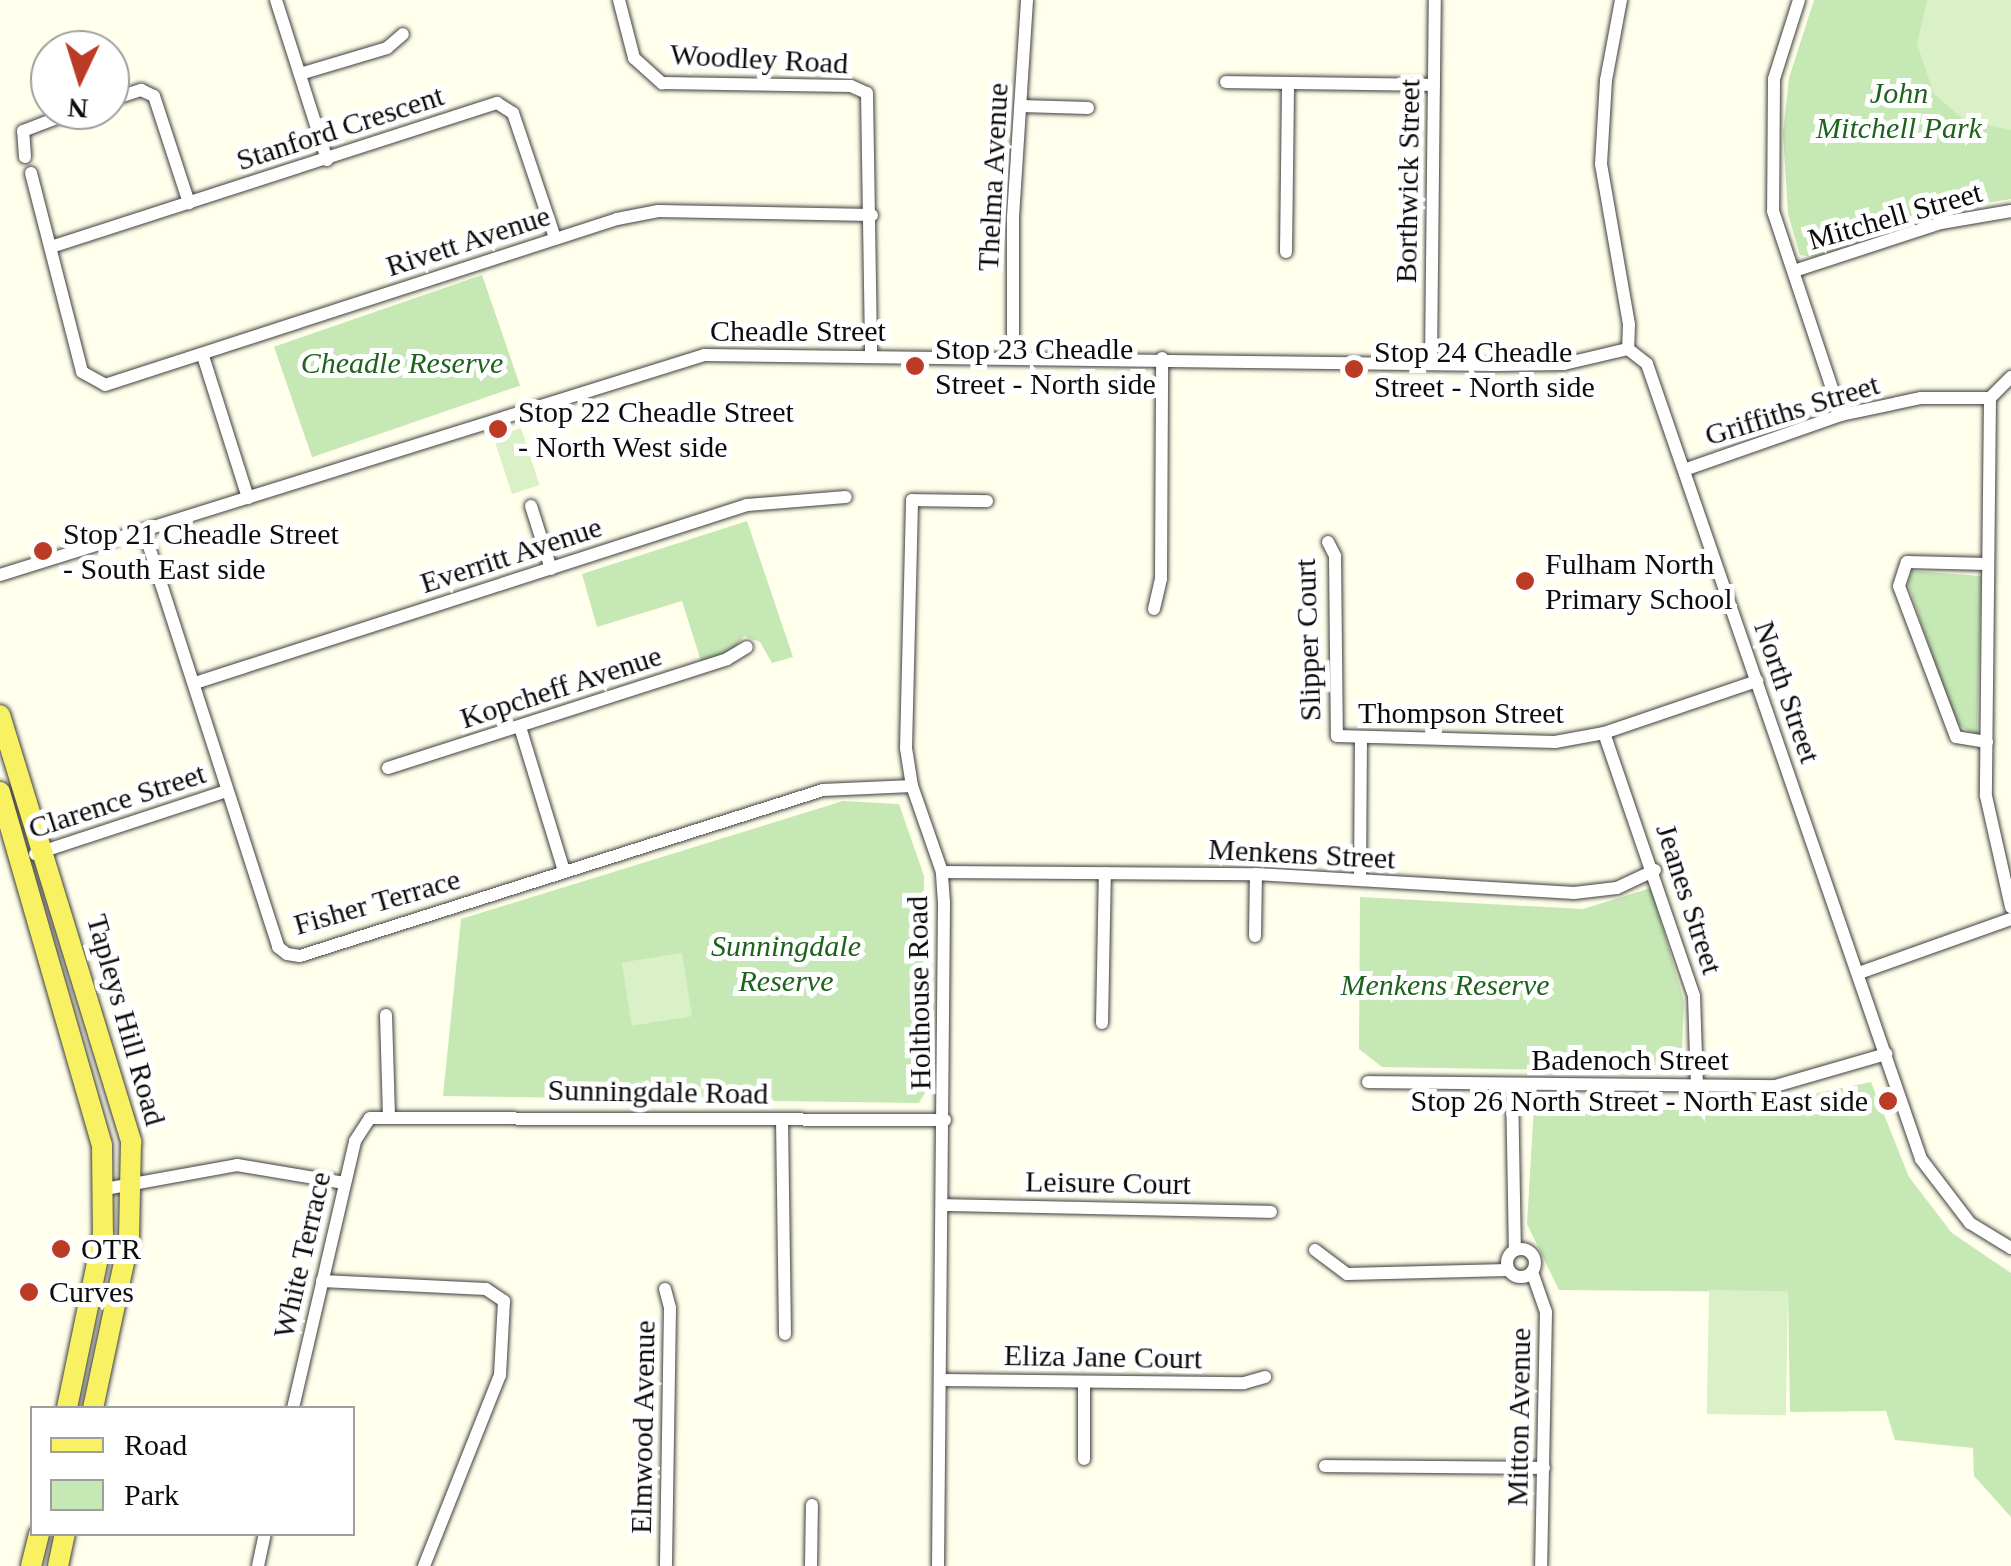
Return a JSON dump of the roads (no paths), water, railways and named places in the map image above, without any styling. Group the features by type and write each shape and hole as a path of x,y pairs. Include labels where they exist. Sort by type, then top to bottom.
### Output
{"main road":[{"name":"Tapleys Hill Road","path":"0,715 123,1104 134,1187 120,1292 93,1406"},
{"name":"Tapleys Hill Road","path":"0,788 95,1106 105,1189 91,1308 67,1406"},
{"path":"31,1566 38,1536"},
{"path":"58,1566 65,1536"}],"street":[{"path":"276,0 327,160"},
{"name":"Woodley Road","path":"619,0 634,58 662,83 859,88 872,109 870,356"},
{"name":"Thelma Avenue","path":"1013,356 1020,106 1028,0"},
{"name":"Borthwick Street","path":"1431,362 1435,0"},
{"path":"1621,0 1606,80 1601,164 1629,324 1628,349"},
{"path":"1799,0 1774,79 1768,134 1773,211 1841,415"},
{"path":"300,74 387,48 403,34"},
{"path":"1226,82 1434,85"},
{"path":"1286,252 1288,84"},
{"path":"130,93 140,90 154,96 189,203"},
{"name":"Stanford Crescent","path":"54,246 497,103 513,112 555,238"},
{"path":"1020,106 1088,108"},
{"path":"25,158 23,130 30,127"},
{"path":"31,173 54,246"},
{"name":"Mitchell Street","path":"1794,272 1941,223 2011,210"},
{"name":"Rivett Avenue","path":"54,246 65,313 90,382 105,385 555,238 658,211 872,216"},
{"name":"Cheadle Street","path":"0,576 681,359 1013,356 1564,364 1628,349"},
{"name":"North Street","path":"1628,349 1647,364 1921,1159 1970,1222 2011,1248"},
{"path":"203,356 248,498"},
{"path":"1154,609 1161,580 1162,358"},
{"path":"2011,377 1990,398 1987,742 1993,847 2011,906"},
{"name":"Griffiths Street","path":"1684,470 1841,415 1922,398 1990,398"},
{"name":"Everritt Avenue","path":"195,683 748,505 846,498"},
{"name":"Holthouse Road","path":"938,1566 945,1120 942,872 912,786 906,748 912,500 987,501"},
{"path":"530,506 551,569"},
{"name":"Fisher Terrace","path":"144,531 278,947 287,954 300,956 823,790 912,786"},
{"name":"Slipper Court","path":"1328,542 1334,556 1337,736"},
{"path":"1987,742 1956,737 1899,586 1907,562 1988,564"},
{"name":"Kopcheff Avenue","path":"388,768 727,659 746,647"},
{"name":"Thompson Street","path":"1337,736 1361,741 1555,742 1604,733 1757,682"},
{"path":"520,726 564,871"},
{"name":"Jeanes Street","path":"1604,733 1655,870 1698,1018 1697,1086"},
{"path":"1360,879 1361,741"},
{"path":"0,788 21,777"},
{"name":"Clarence Street","path":"22,858 227,791"},
{"name":"Menkens Street","path":"942,872 1256,874 1574,893 1617,888 1655,870"},
{"path":"1102,1023 1105,873"},
{"path":"1254,936 1256,874"},
{"path":"1859,972 2011,919"},
{"path":"386,1014 389,1114"},
{"name":"Badenoch Street","path":"1368,1082 1697,1086 1798,1082 1886,1054"},
{"path":"1508,1270 1515,1250 1512,1084"},
{"name":"Sunningdale Road","path":"370,1118 389,1114 945,1120"},
{"name":"White Terrace","path":"293,1406 344,1183 360,1128 370,1118"},
{"path":"782,1119 785,1334"},
{"path":"105,1189 134,1187 238,1165 344,1183"},
{"name":"Leisure Court","path":"943,1205 1271,1212"},
{"path":"1315,1250 1347,1274 1508,1270 1520,1277 1532,1272 1534,1256 1515,1250"},
{"name":"Mitton Avenue","path":"1532,1272 1546,1297 1541,1566"},
{"path":"322,1282 486,1289 504,1301 500,1375 424,1566"},
{"name":"Elmwood Avenue","path":"665,1290 670,1308 666,1566"},
{"name":"Eliza Jane Court","path":"941,1380 1244,1383 1265,1377"},
{"path":"1084,1382 1084,1459"},
{"path":"1325,1466 1544,1468"},
{"path":"811,1566 812,1505"},
{"path":"258,1566 265,1536"}],"place":[{"name":"Stop 23 Cheadle Street - North side","path":"915,366"},
{"name":"Stop 24 Cheadle Street - North side","path":"1354,369"},
{"name":"Stop 22 Cheadle Street - North West side","path":"498,429"},
{"name":"Stop 21 Cheadle Street - South East side","path":"43,551"},
{"name":"Fulham North Primary School","path":"1525,581"},
{"name":"Stop 26 North Street - North East side","path":"1888,1101"},
{"name":"OTR","path":"61,1249"},
{"name":"Curves","path":"29,1292"}],"park label":[{"name":"John Mitchell Park","path":"1899,110"},
{"name":"Cheadle Reserve","path":"402,363"},
{"name":"Sunningdale Reserve","path":"786,963"},
{"name":"Menkens Reserve","path":"1445,985"}]}
